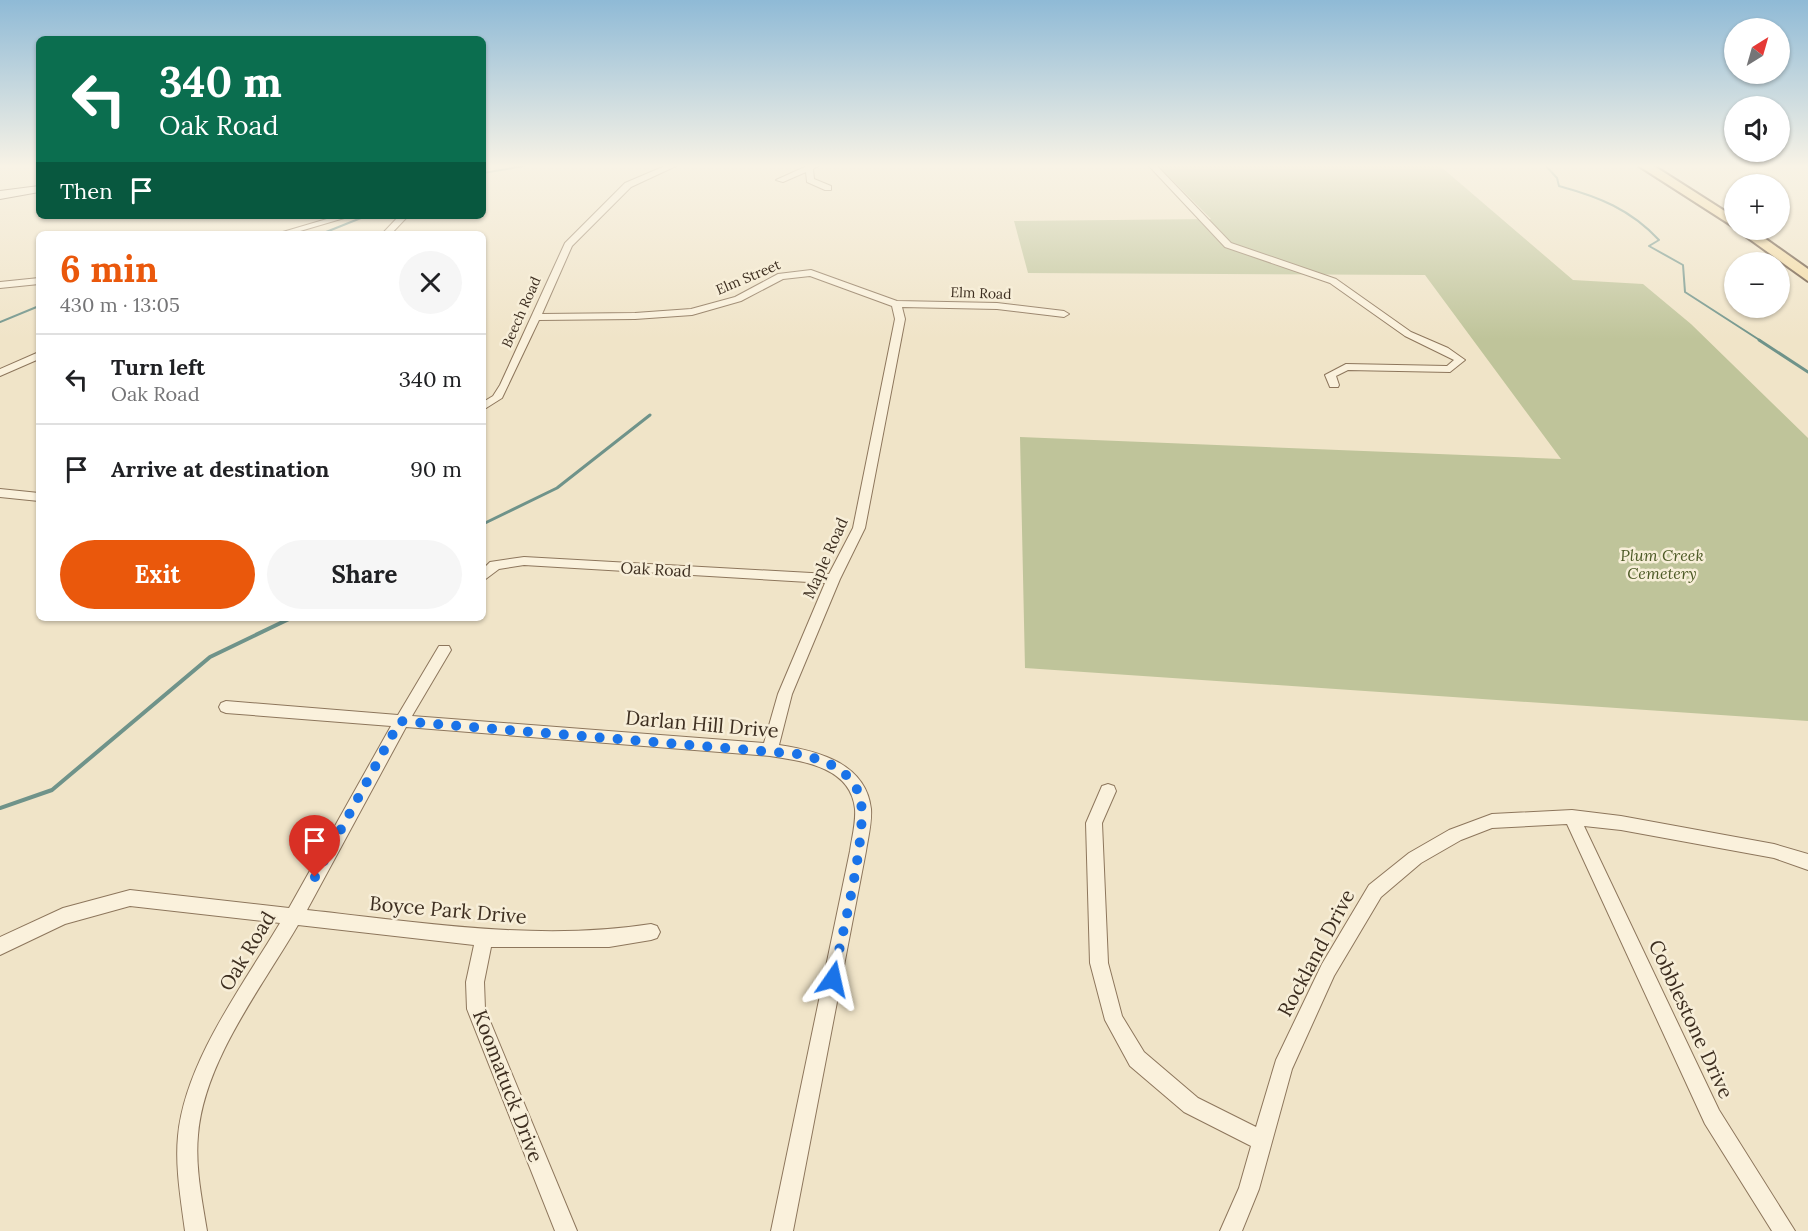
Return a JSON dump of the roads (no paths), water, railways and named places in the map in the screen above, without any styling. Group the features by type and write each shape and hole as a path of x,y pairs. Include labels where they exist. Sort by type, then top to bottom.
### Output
{"main road":[{"path":"1758,240 1808,276"}],"street":[{"path":"291,231 319,223"},
{"name":"Beech Road","path":"486,405 497,398 505,385 534,317 572,239 588,223"},
{"path":"1208,223 1228,245 1333,281 1408,334 1460,360 1450,369 1346,367 1330,375 1334,386"},
{"name":"Elm Street","path":"534,317 635,316 692,312 738,299 781,276 811,273 896,304"},
{"path":"0,285 36,281"},
{"name":"Elm Road","path":"896,304 997,306 1064,314"},
{"name":"Maple Road","path":"770,750 785,694 833,579 859,528 900,319 896,304"},
{"path":"0,373 36,356"},
{"path":"0,493 36,497"},
{"name":"Oak Road","path":"486,573 495,565 524,561 833,579"},
{"name":"Oak Road","path":"196,1231 190,1186 189,1125 199,1085 230,1023 293,916 400,721 444,650"},
{"name":"Darlan Hill Drive","path":"226,707 770,750 821,759 836,767 852,781 863,808 856,863 782,1231"},
{"path":"1108,791 1094,823 1099,963 1114,1020 1137,1059 1191,1105 1262,1141"},
{"name":"Rockland Drive","path":"1231,1231 1249,1189 1283,1067 1328,970 1375,891 1415,858 1455,835 1492,821 1572,817 1621,823 1752,847 1808,862"},
{"name":"Cobblestone Drive","path":"1572,817 1712,1117 1784,1231"},
{"name":"Boyce Park Drive","path":"0,946 45,922 96,905 129,898 484,938 609,939 651,932"},
{"name":"Koomatuck Drive","path":"484,938 475,970 473,994 476,1009 566,1231"}],"waterway":[{"path":"328,231 347,223"},
{"path":"1641,223 1659,240 1649,246 1683,265 1685,292 1761,341"},
{"path":"0,322 36,307"},
{"path":"1759,340 1808,372"},
{"path":"486,523 557,488 650,415"},
{"path":"0,808 52,790 210,657 285,621"}],"park label":[{"name":"Plum Creek Cemetery","path":"1662,564"}]}
